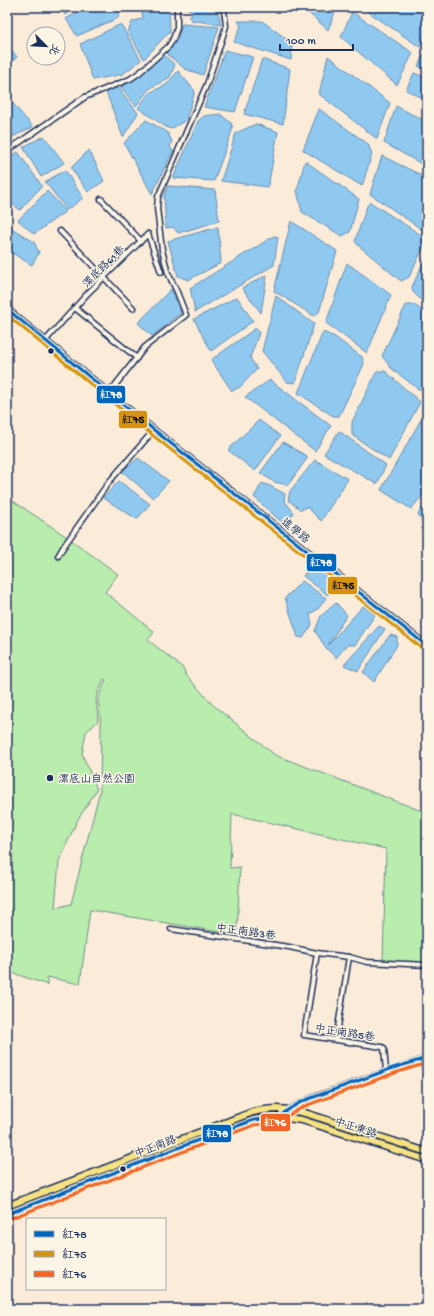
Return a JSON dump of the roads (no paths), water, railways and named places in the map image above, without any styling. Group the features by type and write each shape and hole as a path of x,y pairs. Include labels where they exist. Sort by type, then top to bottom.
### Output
{"main road":[{"name":"中正南路","path":"7,1206 253,1112 270,1109 289,1109"},
{"name":"中正東路","path":"289,1109 427,1152"},
{"name":"中正東路","path":"279,1117 302,1120 427,1160"},
{"name":"中正南路","path":"7,1214 254,1120 279,1117"}],"street":[{"path":"7,151 84,97 130,79 139,73 169,46 177,28 177,7"},
{"path":"110,392 145,347 186,315 168,273 162,250 157,208 158,197 207,84 222,42 226,26 226,17 223,7"},
{"path":"101,199 141,241 148,234 161,272"},
{"path":"60,231 133,308"},
{"name":"漯底路61巷","path":"46,340 104,276 141,241"},
{"path":"75,308 137,358"},
{"name":"進學路","path":"7,309 110,392 154,430 427,646"},
{"path":"58,556 109,482 154,430"},
{"name":"中正南路3巷","path":"171,929 289,946 317,953 349,957 376,964 427,965"},
{"name":"中正南路5巷","path":"317,953 304,1035 384,1048 386,1071"},
{"path":"336,1040 349,957"},
{"name":"中正南路","path":"279,1117 303,1101 427,1058"}],"water":[{"path":"61,7 79,7 65,15"},
{"path":"87,7 116,7 119,13 118,18 77,36 66,19"},
{"path":"156,7 169,7 170,31 144,59 128,32 132,22 143,18 142,13"},
{"path":"184,7 217,7 221,25 191,20 189,17 192,15 191,10"},
{"path":"302,7 337,7 328,30"},
{"path":"361,7 427,8 427,31 420,47"},
{"path":"352,12 413,53 397,85 341,37"},
{"path":"238,21 262,21 292,43 291,60 234,42 241,26"},
{"path":"121,24 141,60 123,74 93,80 80,44"},
{"path":"182,24 219,27 203,75 185,69 166,53 178,39"},
{"path":"7,44 17,57 7,67"},
{"path":"427,48 427,70 418,66"},
{"path":"225,50 253,57 235,112 204,107"},
{"path":"164,55 175,65 170,77 149,89 136,106 121,87"},
{"path":"328,56 390,103 377,139 319,94"},
{"path":"262,59 290,69 283,124 244,114"},
{"path":"178,71 195,91 186,120 171,129 138,108 149,93 166,85"},
{"path":"414,73 427,78 427,100 406,90"},
{"path":"118,87 138,113 123,137 106,92"},
{"path":"8,98 33,127 8,139 7,99"},
{"path":"396,106 427,122 427,167 384,143"},
{"path":"319,109 368,144 372,154 362,186 303,150"},
{"path":"220,114 231,123 233,128 214,181 173,178 198,121 204,116"},
{"path":"146,120 167,132 172,141 170,147 173,151 152,194 124,143"},
{"path":"256,124 278,132 268,187 221,181 236,133"},
{"path":"44,136 64,163 41,177 23,147"},
{"path":"89,150 104,181 88,192 71,168"},
{"path":"18,152 42,186 20,210 7,199 7,159"},
{"path":"382,156 427,178 427,233 370,194"},
{"path":"305,161 359,199 350,232 342,236 302,212 297,191"},
{"path":"65,170 83,198 67,210 45,182"},
{"path":"168,186 215,190 219,221 178,233 173,227 166,228 164,195"},
{"path":"47,191 66,211 34,234 18,220"},
{"path":"370,202 424,237 426,242 409,277 401,281 355,241 367,206"},
{"path":"291,221 337,251 319,312 314,316 274,291"},
{"path":"7,225 34,242 39,253 32,265 7,250"},
{"path":"218,227 221,263 188,280 178,276 168,241"},
{"path":"274,236 278,237 274,265 195,312 190,288"},
{"path":"427,254 427,306 413,292 412,287"},
{"path":"347,263 391,295 367,353 326,323"},
{"path":"267,275 261,313 242,288"},
{"path":"171,289 181,313 152,336 138,323"},
{"path":"276,296 314,324 295,383 287,382 262,351"},
{"path":"237,297 253,321 211,351 194,319"},
{"path":"406,305 415,305 427,315 427,389 418,389 391,368 382,356"},
{"path":"256,328 259,333 250,358 257,369 240,387 232,391 211,360"},
{"path":"323,332 335,337 362,357 364,364 339,416 333,416 298,393"},
{"path":"377,371 385,371 420,402 389,460 352,435 352,422"},
{"path":"270,380 331,426 315,451 245,397"},
{"path":"427,409 427,490 411,509 381,490"},
{"path":"259,420 280,436 255,471 228,450"},
{"path":"339,431 386,465 377,484 324,454"},
{"path":"283,442 308,457 288,485 274,482 260,473"},
{"path":"138,458 169,481 153,498 122,471"},
{"path":"315,460 348,479 321,521 307,507 301,510 288,500 290,491"},
{"path":"119,481 150,504 137,519 103,498"},
{"path":"262,483 285,494 284,500 294,513 285,525 254,497"},
{"path":"427,503 427,529 418,514"},
{"path":"312,565 335,583 328,595 303,576"},
{"path":"302,581 326,598 318,609 310,614 312,625 303,638 298,637 285,598"},
{"path":"336,603 347,615 328,645 363,606 375,615 355,645 347,645 336,658 326,648 315,631 321,616"},
{"path":"379,626 385,629 358,671 344,665"},
{"path":"390,635 397,637 397,645 374,682 363,672"}],"place":[{"name":"漯底山自然公園","path":"50,778"}]}
